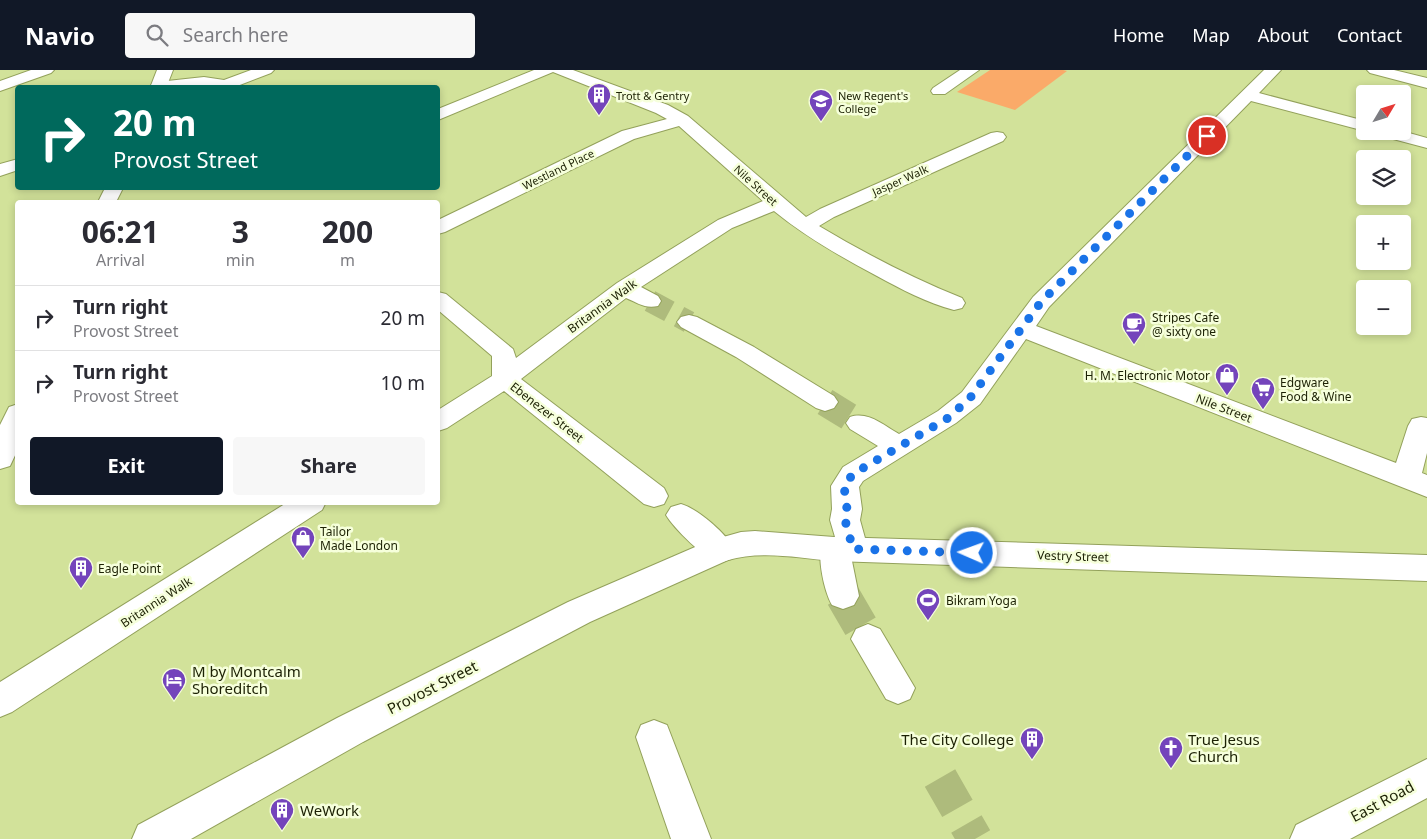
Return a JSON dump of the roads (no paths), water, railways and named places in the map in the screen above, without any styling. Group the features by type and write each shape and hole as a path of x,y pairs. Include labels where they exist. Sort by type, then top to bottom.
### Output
{"main road":[{"path":"0,86 46,70"},
{"path":"159,85 165,70"},
{"path":"176,85 204,82 229,85 266,70"},
{"path":"440,114 547,70"},
{"path":"939,91 971,70"},
{"path":"843,596 847,509 844,486 853,474 948,418 970,398 1041,302 1273,70"},
{"path":"1375,70 1427,83"},
{"name":"Nile Street","path":"564,71 662,109 682,120 776,204 805,226 887,273 954,303"},
{"path":"1248,95 1356,124"},
{"name":"Westland Place","path":"440,227 628,135 682,120"},
{"name":"Jasper Walk","path":"805,226 827,213 997,137"},
{"path":"1411,139 1427,143"},
{"path":"0,170 15,165"},
{"name":"Britannia Walk","path":"440,421 506,379 625,288 726,224 776,204"},
{"path":"625,288 650,301"},
{"name":"Ebenezer Street","path":"440,301 504,354 506,379 654,496"},
{"path":"689,322 745,352 826,402"},
{"name":"Nile Street","path":"1022,330 1417,482"},
{"path":"1,453 15,420"},
{"path":"859,423 900,447"},
{"path":"1417,482 1421,426"},
{"name":"Britannia Walk","path":"0,701 307,505"},
{"path":"681,515 720,550"},
{"name":"Vestry Street","path":"720,550 741,544 755,543 844,549 1427,568"},
{"name":"Provost Street","path":"152,839 350,730 570,617 720,550"},
{"path":"868,639 898,688"},
{"path":"654,737 691,839"},
{"name":"East Road","path":"1310,839 1427,778"}],"tunnel":[{"path":"650,301 689,322"},
{"path":"825,402 859,423"},
{"path":"843,596 868,639"},
{"path":"940,778 975,839"}],"place":[{"name":"Trott & Gentry","path":"599,116"},
{"name":"New Regent's College","path":"821,122"},
{"name":"Stripes Cafe @ sixty one","path":"1134,345"},
{"name":"H. M. Electronic Motor","path":"1227,396"},
{"name":"Edgware Food & Wine","path":"1263,410"},
{"name":"Tailor Made London","path":"303,559"},
{"name":"Eagle Point","path":"81,589"},
{"name":"Bikram Yoga","path":"928,621"},
{"name":"M by Montcalm Shoreditch","path":"174,701"},
{"name":"The City College","path":"1032,760"},
{"name":"True Jesus Church","path":"1171,769"},
{"name":"WeWork","path":"282,831"}]}
